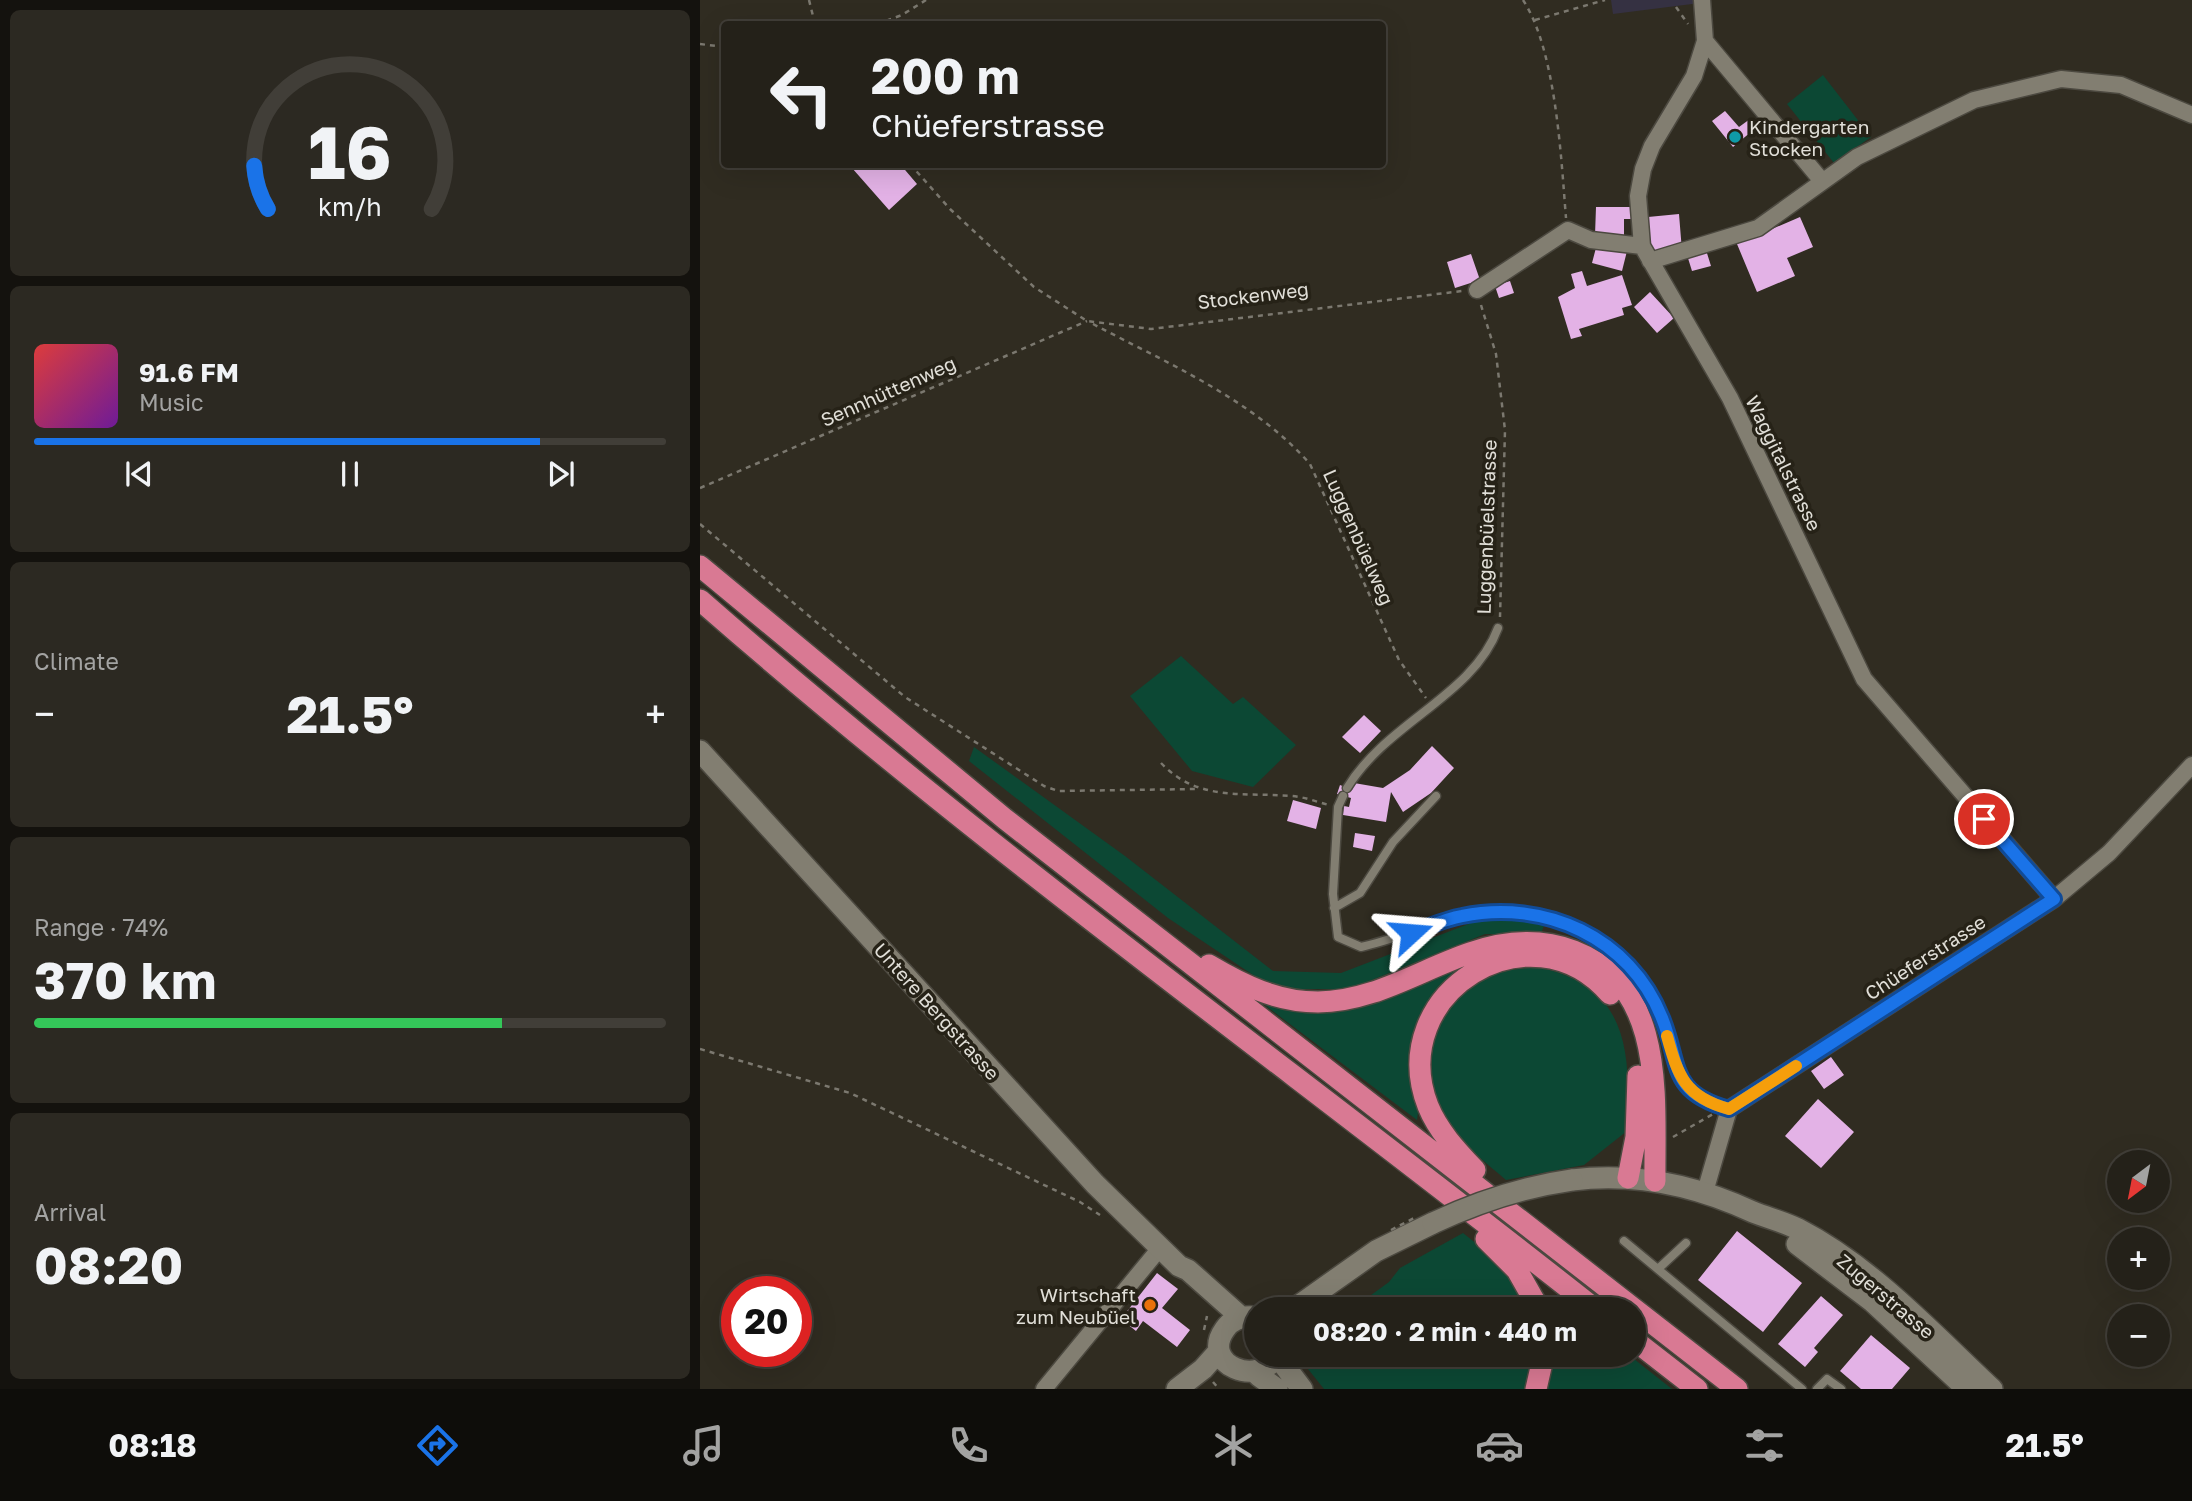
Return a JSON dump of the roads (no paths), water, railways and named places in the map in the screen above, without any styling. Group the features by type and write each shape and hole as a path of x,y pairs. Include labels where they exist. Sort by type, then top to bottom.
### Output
{"highway":[{"path":"700,566 919,750 1737,1389"},
{"path":"700,600 908,774 1579,1297"},
{"path":"1143,927 1256,990 1308,1002 1364,995 1467,954 1500,945 1543,943 1586,957 1623,988 1643,1023 1653,1074 1655,1181"},
{"path":"1522,1220 1444,1134 1428,1107 1421,1080 1423,1041 1437,1006 1463,979 1493,963 1527,957 1562,962 1602,985 1618,1005 1632,1037 1638,1071 1639,1115 1628,1178"},
{"path":"1342,1114 1374,1151 1498,1249 1525,1280 1533,1297"},
{"path":"1646,1349 1696,1389"},
{"path":"1536,1389 1541,1367"}],"main road":[{"name":"Untere Bergstrasse","path":"700,751 1095,1184 1179,1266 1188,1269 1244,1314"},
{"name":"Zugerstrasse","path":"1311,1297 1376,1251 1490,1199 1572,1180 1628,1178 1655,1181 1705,1192 1769,1219 1873,1302 1960,1381 1992,1389"},
{"name":"Zugerstrasse","path":"1336,1297 1397,1249 1403,1240"},
{"name":"Untere Bergstrasse","path":"1179,1266 1182,1275 1212,1311 1221,1342 1223,1363 1232,1372"},
{"path":"1177,1389 1203,1369 1231,1323 1244,1319"},
{"path":"1201,1389 1232,1372 1242,1376 1258,1376 1271,1367"},
{"path":"1286,1367 1303,1389"},
{"path":"1258,1376 1277,1389"}],"street":[{"name":"Waggitalstrasse","path":"1702,0 1705,41 1685,95 1652,146 1643,169 1637,219 1642,246 1730,398 1864,679 2054,899"},
{"path":"1705,41 1822,181"},
{"path":"1650,261 1758,228 1857,157 1975,100 2061,79 2121,85 2192,115"},
{"path":"1477,290 1567,230 1591,240 1642,246"},
{"name":"Chüeferstrasse","path":"1729,1109 2054,899 2109,853 2192,765"},
{"path":"1705,1192 1729,1109"},
{"path":"1044,1389 1160,1248"}],"lane":[{"name":"Luggenbüelstrasse","path":"1498,628 1481,663 1362,764 1345,792 1338,807 1334,908 1338,937 1361,947 1460,916 1485,912 1526,912 1566,922 1605,943 1631,967 1662,1017 1678,1076 1707,1099 1729,1109"},
{"path":"1334,908 1360,893 1393,842 1436,796"},
{"path":"1624,1241 1802,1389"},
{"path":"1658,1269 1686,1243"},
{"path":"1817,1389 1827,1379 1840,1389"}],"place":[{"name":"Kindergarten Stocken","path":"1735,137"},
{"name":"Wirtschaft zum Neubüel","path":"1150,1305"}]}
